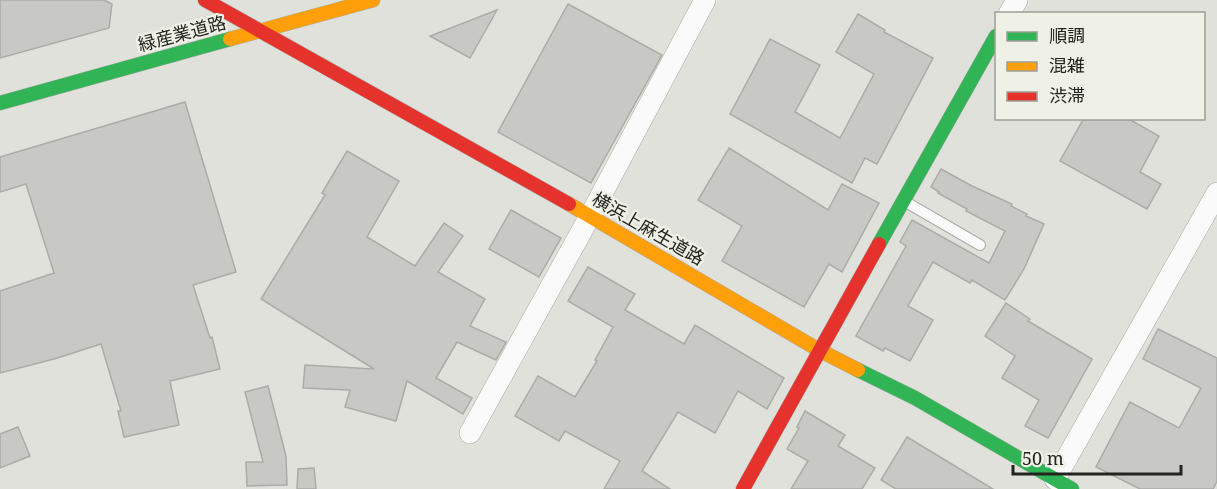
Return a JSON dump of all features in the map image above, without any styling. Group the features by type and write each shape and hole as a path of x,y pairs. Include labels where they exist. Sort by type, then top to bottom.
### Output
{"main road":[{"name":"横浜上麻生道路","path":"205,0 590,216 819,350 915,398 1063,484"},
{"name":"緑産業道路","path":"0,103 373,0"},
{"path":"743,489 995,38"}],"street":[{"path":"470,433 590,216 705,0"},
{"path":"1063,484 1217,193"}],"lane":[{"path":"904,201 980,245"}],"building":[{"path":"0,0 104,0 112,4 109,28 0,58"},
{"path":"568,4 662,55 591,183 498,132"},
{"path":"497,10 470,58 430,36"},
{"path":"858,14 885,30 884,32 933,58 877,164 865,158 852,183 730,114 770,39 820,65 795,112 840,138 874,74 836,52"},
{"path":"185,102 236,272 193,285 210,338 212,337 220,369 170,381 179,425 124,437 118,411 121,411 101,344 0,373 0,291 54,273 26,184 0,192 0,157"},
{"path":"1083,120 1131,120 1159,136 1140,172 1161,184 1147,209 1060,161"},
{"path":"729,148 828,210 842,184 879,203 842,272 829,264 804,307 722,261 742,226 698,200"},
{"path":"347,151 399,181 367,237 415,266 444,223 463,236 438,272 485,299 470,326 506,342 496,360 457,342 436,378 472,398 463,414 407,381 396,421 345,407 350,390 303,388 305,365 374,369 261,299 325,195 322,193"},
{"path":"941,169 1012,204 1011,206 1027,214 1026,216 1044,224 1024,269 1005,300 972,280 970,283 933,262 908,306 933,320 910,361 885,348 883,351 856,336 906,246 900,242 912,220 989,263 1005,231 966,211 967,209 931,187"},
{"path":"511,210 561,238 539,277 489,249"},
{"path":"588,267 635,294 625,310 684,344 695,325 784,378 767,409 738,391 715,433 678,412 642,471 670,489 604,489 620,461 565,431 559,441 515,416 538,376 575,397 597,361 595,360 613,327 568,301"},
{"path":"1006,303 1030,319 1028,321 1092,359 1048,438 1025,426 1039,400 1002,378 1015,356 985,336"},
{"path":"1158,329 1217,358 1217,481 1213,489 1140,489 1096,467 1130,402 1179,428 1201,388 1143,359"},
{"path":"268,386 286,456 287,485 247,486 246,462 263,462 245,392"},
{"path":"805,411 845,435 838,446 875,468 862,489 791,489 808,461 787,449 799,428 797,427"},
{"path":"18,427 30,456 0,468 0,434"},
{"path":"907,437 993,489 896,489 881,480"},
{"path":"314,468 316,489 297,489 298,469"}],"traffic: fast":[{"path":"879,244 995,38"},
{"path":"0,103 230,39"},
{"path":"858,370 915,398 1072,489"}],"traffic: slow":[{"path":"230,39 373,0"},
{"path":"569,204 819,350 858,370"}],"traffic: jam":[{"path":"205,0 569,204"},
{"path":"743,489 879,244"}]}
